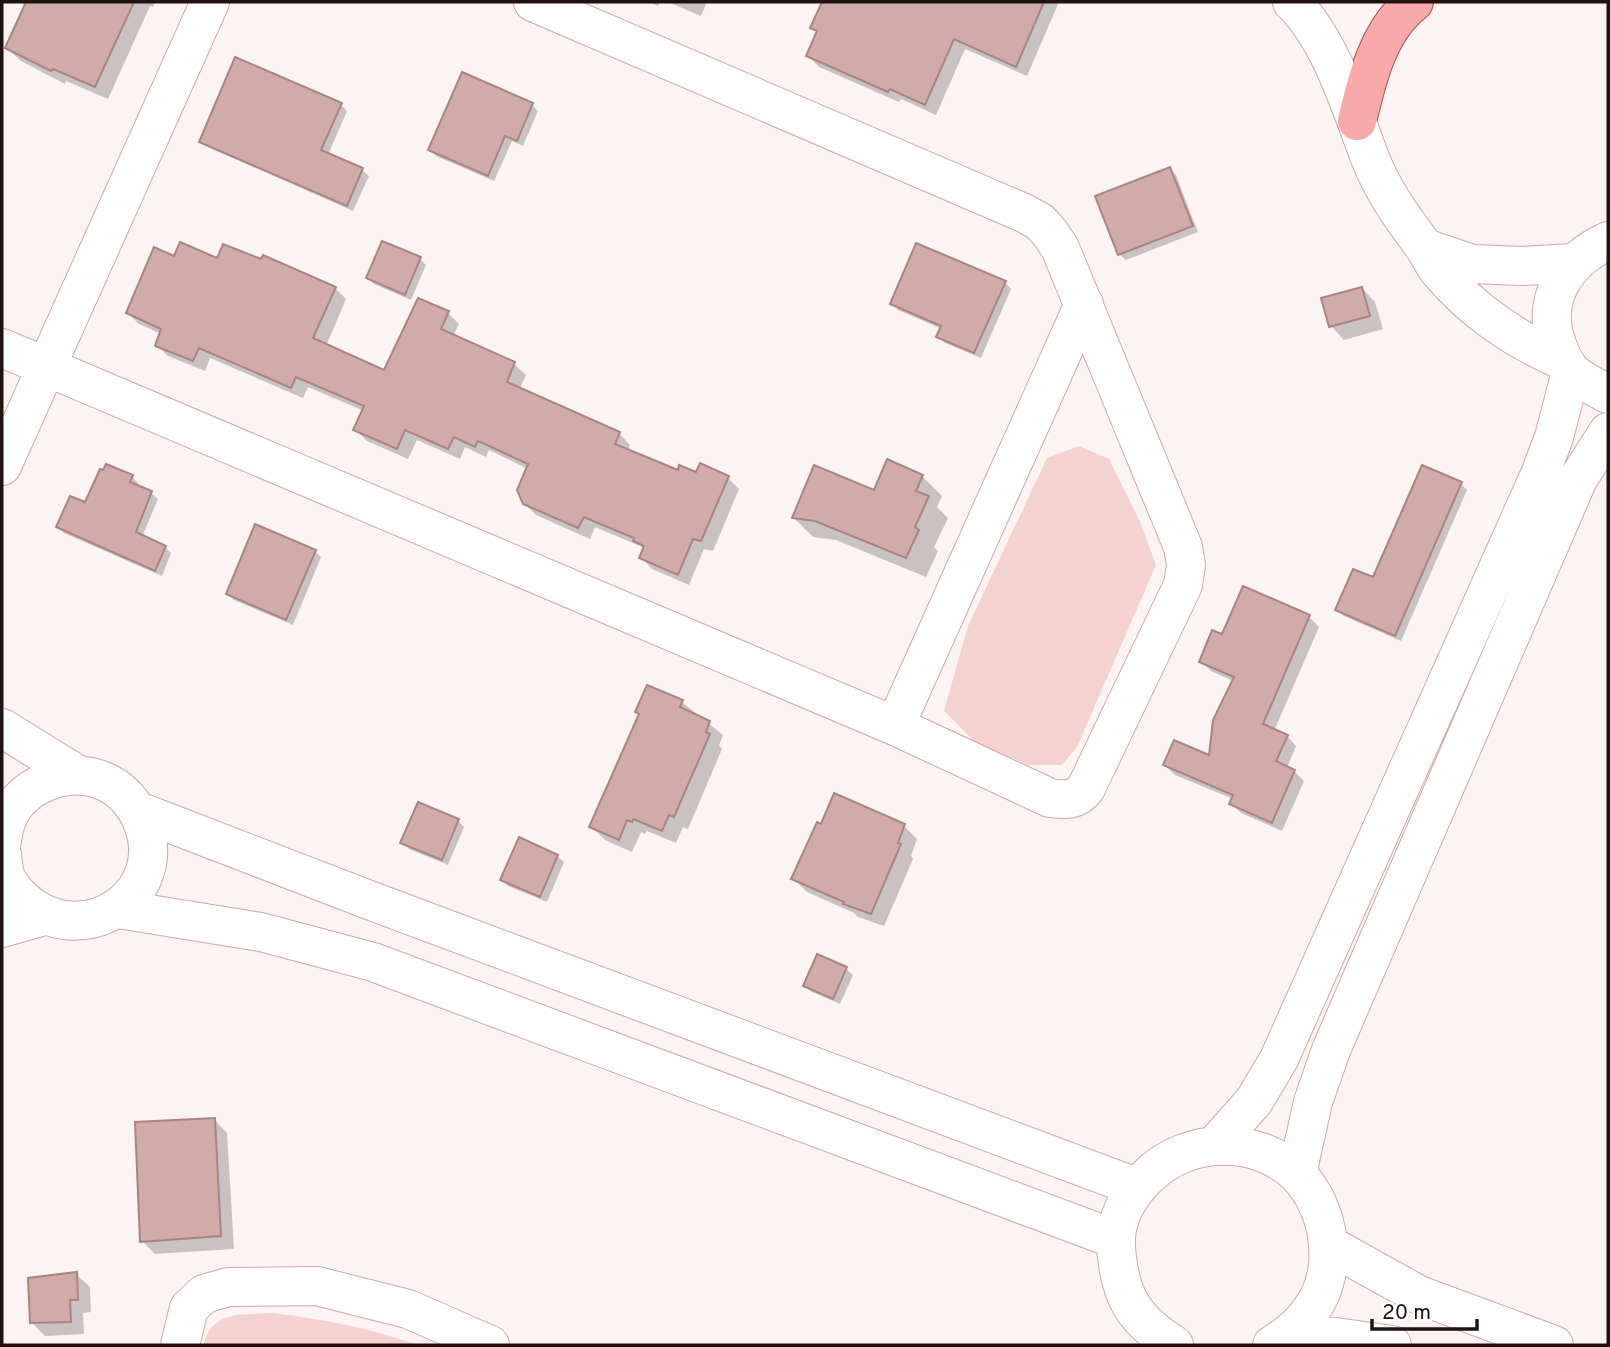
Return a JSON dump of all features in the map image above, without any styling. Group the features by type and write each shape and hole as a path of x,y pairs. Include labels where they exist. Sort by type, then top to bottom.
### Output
{"main road":[{"path":"1357,121 1378,51 1392,27 1414,2"}],"street":[{"path":"2,466 209,2"},
{"path":"2,348 895,726 1050,798 1065,800 1080,796 1183,585 1186,565 1183,547 1084,304 1051,233 1040,222 1024,213 533,2"},
{"path":"1292,2 1304,14 1326,51 1357,121 1382,188 1440,272 1467,299 1509,333 1568,366 1608,394"},
{"path":"1215,1145 1254,1101 1279,1059 1541,472 1554,437 1568,366 1554,336 1552,310 1559,284 1573,262 1608,241"},
{"path":"1425,247 1472,264 1522,266 1573,262"},
{"path":"895,726 1084,304"},
{"path":"1297,1174 1312,1102 1331,1050 1578,479 1608,432"},
{"path":"2,728 78,775"},
{"path":"2,841 7,818 24,794 49,779 78,775 102,780 122,792 138,811 148,836 147,864 137,889 118,909 95,920 69,922 44,916 20,899 5,874 2,854"},
{"path":"138,811 1136,1188"},
{"path":"118,909 261,932 373,962 1115,1239"},
{"path":"2,928 44,916"},
{"path":"1174,1345 1152,1332 1130,1305 1118,1273 1115,1239 1122,1212 1136,1188 1158,1166 1185,1151 1215,1145 1245,1147 1273,1157 1297,1174 1320,1207 1329,1245 1326,1278 1312,1309 1281,1340"},
{"path":"1329,1245 1419,1295 1554,1345"},
{"path":"180,1345 189,1308 204,1294 228,1287 317,1286 408,1308 490,1345"},
{"path":"1281,1340 1336,1337 1392,1345"}],"shaded area":[{"path":"1079,446 1109,459 1140,522 1156,565 1077,747 1062,765 1029,765 975,742 944,711 968,626 1047,458"},
{"path":"273,1313 346,1325 417,1345 204,1345 213,1326 221,1320 240,1315"}],"building":[{"path":"26,2 134,2 95,87 53,69 51,71 5,48"},
{"path":"822,2 1044,2 1016,67 954,39 925,105 806,56 817,31 810,28"},
{"path":"235,57 342,103 321,150 363,168 347,206 199,142"},
{"path":"462,72 533,103 517,141 505,136 488,176 428,150"},
{"path":"1170,167 1193,226 1118,255 1095,196"},
{"path":"382,241 421,257 405,295 366,278"},
{"path":"180,242 217,258 223,244 261,259 263,255 336,287 313,338 384,370 418,298 449,311 441,329 515,362 507,382 620,432 615,444 678,470 679,465 696,472 700,463 729,476 701,541 693,539 678,575 639,558 644,546 633,541 634,538 584,517 578,528 523,504 517,490 528,464 478,441 475,447 454,437 448,449 405,430 397,449 353,430 364,406 296,377 291,388 199,348 193,361 155,346 161,329 126,313 154,247 174,256"},
{"path":"916,243 1006,281 974,353 936,337 941,326 890,304"},
{"path":"1362,287 1370,316 1329,327 1321,298"},
{"path":"887,459 923,475 916,491 929,496 915,527 919,530 906,558 815,521 792,518 814,465 874,490"},
{"path":"106,464 133,475 130,482 152,491 136,532 166,546 155,571 56,527 70,496 85,502 100,469 103,470"},
{"path":"1422,465 1462,482 1395,636 1335,610 1353,569 1373,577"},
{"path":"255,524 316,550 286,620 226,594"},
{"path":"1243,586 1310,615 1263,724 1288,735 1276,761 1295,770 1272,823 1229,804 1233,795 1163,765 1174,740 1209,755 1213,720 1234,677 1199,662 1212,630 1222,634"},
{"path":"647,685 683,700 680,707 710,721 706,732 710,734 674,817 669,815 662,831 633,819 632,822 627,820 619,840 589,827 639,714 635,712"},
{"path":"834,793 905,824 898,843 901,844 871,914 791,879 817,822 821,824"},
{"path":"418,802 459,819 442,860 400,843"},
{"path":"519,837 558,855 540,897 500,880"},
{"path":"817,954 847,967 833,999 803,986"},
{"path":"215,1118 221,1236 140,1242 135,1122"},
{"path":"77,1272 78,1300 70,1300 71,1322 30,1323 28,1278"}]}
